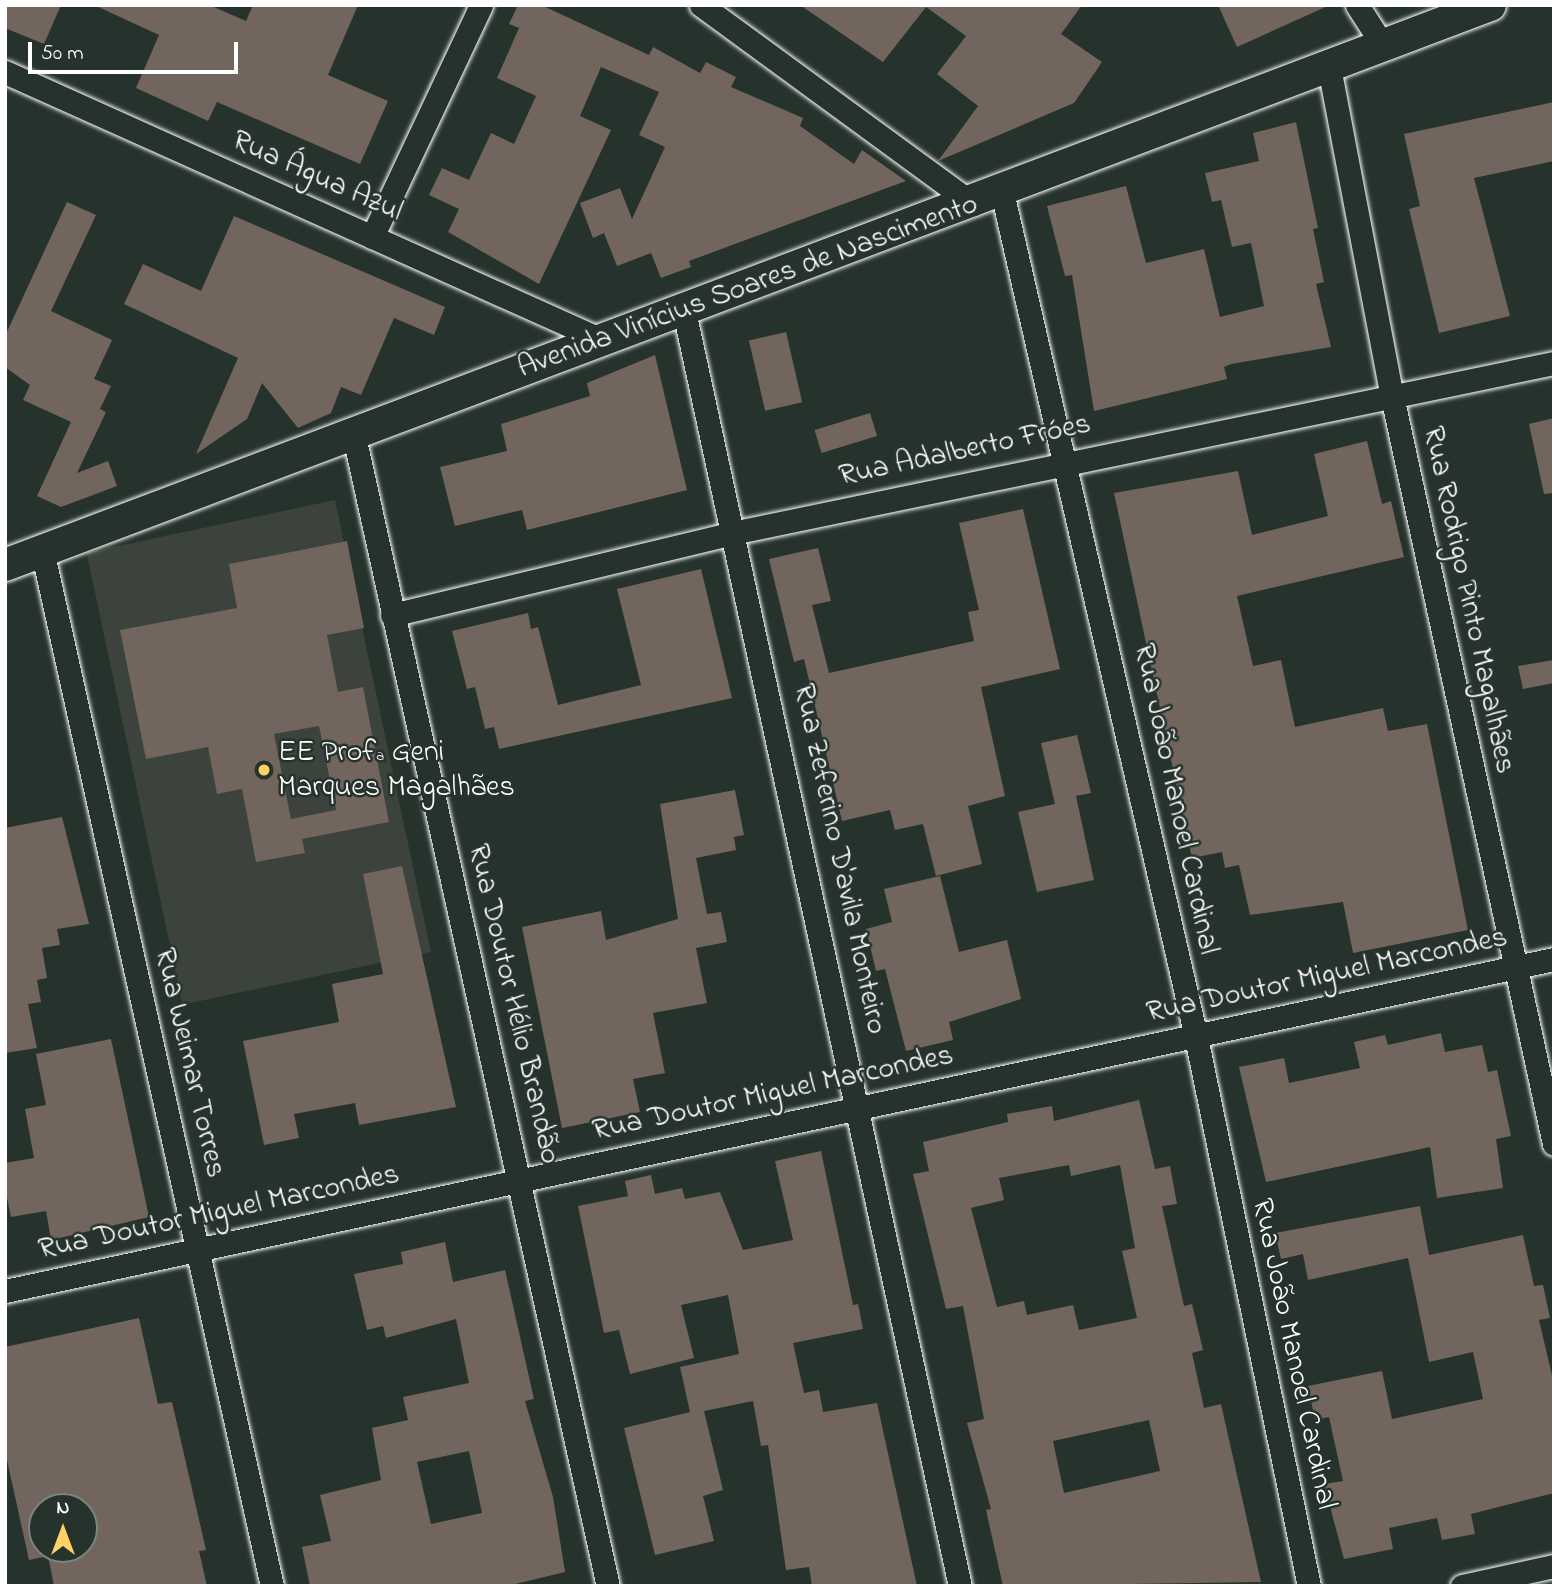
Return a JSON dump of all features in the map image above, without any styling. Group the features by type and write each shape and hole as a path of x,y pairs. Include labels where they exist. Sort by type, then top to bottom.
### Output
{"street":[{"path":"372,237 481,5"},
{"path":"701,5 973,204"},
{"name":"Avenida Vinícius Soares de Nascimento","path":"5,565 43,554 602,340 973,204 1329,67 1382,44 1490,5"},
{"path":"1365,8 1382,44"},
{"name":"Rua Rodrigo Pinto Magalhães","path":"1329,67 1392,396 1554,1144"},
{"name":"Rua Água Azul","path":"5,72 602,340"},
{"name":"Rua João Manoel Cardinal","path":"1002,192 1068,461 1196,1037 1309,1586"},
{"name":"Rua Zeferino D'avila Monteiro","path":"684,311 737,532 960,1586"},
{"name":"Rua Adalberto Fróes","path":"392,615 737,532 1068,461 1554,363"},
{"name":"Rua Doutor Hélio Brandão","path":"354,436 392,615 521,1179 608,1586"},
{"name":"Rua Weimar Torres","path":"43,554 272,1586"},
{"name":"Rua Doutor Miguel Marcondes","path":"5,1291 200,1253 521,1179 1554,959"},
{"path":"1462,1586 1554,1566"}],"shaded area":[{"name":"EE Profª Geni Marques Magalhães","path":"335,500 431,952 183,1005 87,553"}],"building":[{"path":"5,5 61,5 44,44 5,28"},
{"path":"94,5 209,5 246,21 253,5 358,5 328,75 388,101 360,164 217,102 208,121 136,88 159,35"},
{"path":"518,5 541,5 649,55 653,47 700,73 706,62 736,77 731,87 803,118 800,126 854,164 862,150 906,181 689,261 691,267 661,278 651,253 617,266 604,233 593,238 580,203 620,188 632,219 665,147 639,135 659,92 601,67 580,116 611,130 539,284 448,232 459,209 429,195 442,168 469,180 491,133 514,144 536,96 497,78 519,28 509,24"},
{"path":"800,5 1082,5 1061,34 1102,62 1074,103 938,161 978,106 937,74 966,36 926,7 883,62"},
{"path":"1218,5 1330,5 1237,47"},
{"path":"1554,102 1554,161 1474,178 1510,316 1439,333 1409,209 1420,206 1404,134"},
{"path":"1296,122 1318,228 1313,229 1324,282 1316,284 1331,347 1231,364 1224,367 1227,379 1094,411 1072,275 1065,276 1047,206 1126,186 1146,263 1204,249 1220,317 1264,306 1251,243 1232,247 1221,200 1212,202 1205,173 1259,161 1253,133"},
{"path":"67,202 96,215 51,311 112,340 94,379 111,386 100,409 106,412 77,473 108,461 117,486 61,507 37,496 71,422 23,400 30,385 5,367 5,336"},
{"path":"234,216 445,307 434,335 394,318 361,395 341,387 331,413 298,428 262,383 247,419 196,454 238,358 124,304 143,264 201,291"},
{"path":"786,332 802,402 765,411 749,341"},
{"path":"655,355 687,490 527,530 522,510 455,526 440,467 507,451 501,424 590,396 587,383"},
{"path":"870,413 877,436 822,453 815,430"},
{"path":"1554,418 1554,493 1544,494 1529,424"},
{"path":"1367,441 1382,504 1391,501 1404,557 1237,596 1253,666 1281,660 1295,727 1383,708 1388,731 1427,724 1468,930 1353,953 1343,902 1250,915 1239,865 1225,868 1222,852 1192,858 1114,493 1238,471 1252,535 1328,516 1314,454"},
{"path":"1023,509 1060,669 981,687 1005,796 968,806 982,864 936,876 923,824 895,830 890,810 842,821 804,659 794,662 769,559 818,548 831,601 812,605 829,673 974,641 968,612 979,610 959,523"},
{"path":"347,541 364,628 327,635 338,692 363,687 389,822 302,839 305,853 256,862 242,789 217,794 208,747 146,759 120,630 237,608 229,564","holes":["319,726 336,810 291,819 274,734"]},
{"path":"701,569 732,698 499,749 494,727 485,729 475,687 467,689 452,631 528,613 531,629 538,627 558,705 641,685 617,589"},
{"path":"1554,660 1554,683 1523,689 1518,666"},
{"path":"1077,735 1091,793 1076,796 1094,880 1037,892 1018,812 1055,804 1041,743"},
{"path":"735,790 744,835 734,837 736,850 696,858 707,914 721,912 727,942 696,948 707,1003 653,1013 665,1073 633,1079 640,1112 562,1128 522,927 601,911 606,940 678,919 660,804"},
{"path":"62,817 89,924 57,929 60,945 42,948 47,978 37,980 41,1002 28,1004 37,1048 5,1053 5,828"},
{"path":"402,866 456,1107 359,1125 355,1103 294,1114 299,1138 264,1145 243,1041 339,1022 332,984 383,974 363,874"},
{"path":"940,876 959,952 1007,940 1021,999 949,1022 953,1040 906,1051 885,969 876,971 866,929 892,922 884,889"},
{"path":"1441,1033 1445,1052 1482,1045 1488,1072 1497,1070 1511,1136 1496,1139 1503,1188 1437,1198 1430,1147 1266,1182 1239,1067 1284,1058 1289,1083 1360,1068 1354,1042 1385,1035 1388,1045"},
{"path":"111,1039 149,1217 51,1240 46,1211 11,1217 5,1188 5,1163 34,1158 25,1109 46,1105 36,1054"},
{"path":"1139,1100 1155,1169 1170,1166 1177,1204 1162,1206 1184,1306 1192,1304 1203,1350 1192,1353 1204,1408 1221,1404 1261,1582 1003,1586 986,1510 991,1509 967,1423 984,1419 963,1306 946,1309 913,1174 929,1171 923,1142 1008,1122 1007,1114 1052,1106 1054,1121","holes":["1069,1165 1071,1176 1120,1165 1135,1248 1122,1251 1137,1318 1079,1330 1073,1305 1027,1315 1024,1301 997,1307 971,1208 1004,1200 999,1178","1149,1420 1160,1471 1064,1493 1053,1441"]},
{"path":"821,1151 853,1305 858,1304 863,1329 793,1343 804,1393 819,1390 823,1412 877,1403 917,1586 812,1586 809,1567 786,1570 768,1445 761,1446 753,1401 704,1411 723,1490 703,1496 714,1541 655,1555 624,1428 690,1412 680,1367 739,1354 728,1295 681,1305 694,1358 630,1374 619,1330 604,1333 578,1206 628,1196 625,1181 651,1175 655,1194 682,1188 685,1199 720,1192 743,1250 793,1240 775,1161"},
{"path":"1420,1206 1429,1255 1523,1235 1534,1286 1543,1285 1550,1318 1539,1320 1554,1384 1554,1493 1471,1514 1475,1534 1442,1540 1437,1518 1389,1528 1393,1549 1344,1559 1324,1484 1343,1481 1329,1417 1315,1420 1308,1386 1382,1371 1392,1419 1483,1399 1473,1352 1429,1362 1408,1258 1308,1280 1303,1254 1281,1259 1275,1233"},
{"path":"445,1242 453,1282 505,1270 534,1399 525,1401 553,1497 565,1572 507,1586 310,1586 302,1547 331,1541 320,1495 381,1480 372,1428 408,1420 403,1397 469,1383 456,1319 386,1338 383,1326 367,1330 354,1274 403,1264 401,1252","holes":["469,1451 482,1513 431,1524 417,1462"]},
{"path":"139,1318 158,1404 172,1402 206,1550 199,1551 207,1586 54,1586 49,1563 98,1563 98,1493 28,1493 28,1555 5,1451 5,1347"}],"place":[{"name":"EE Profª Geni Marques Magalhães","path":"264,770"}]}
